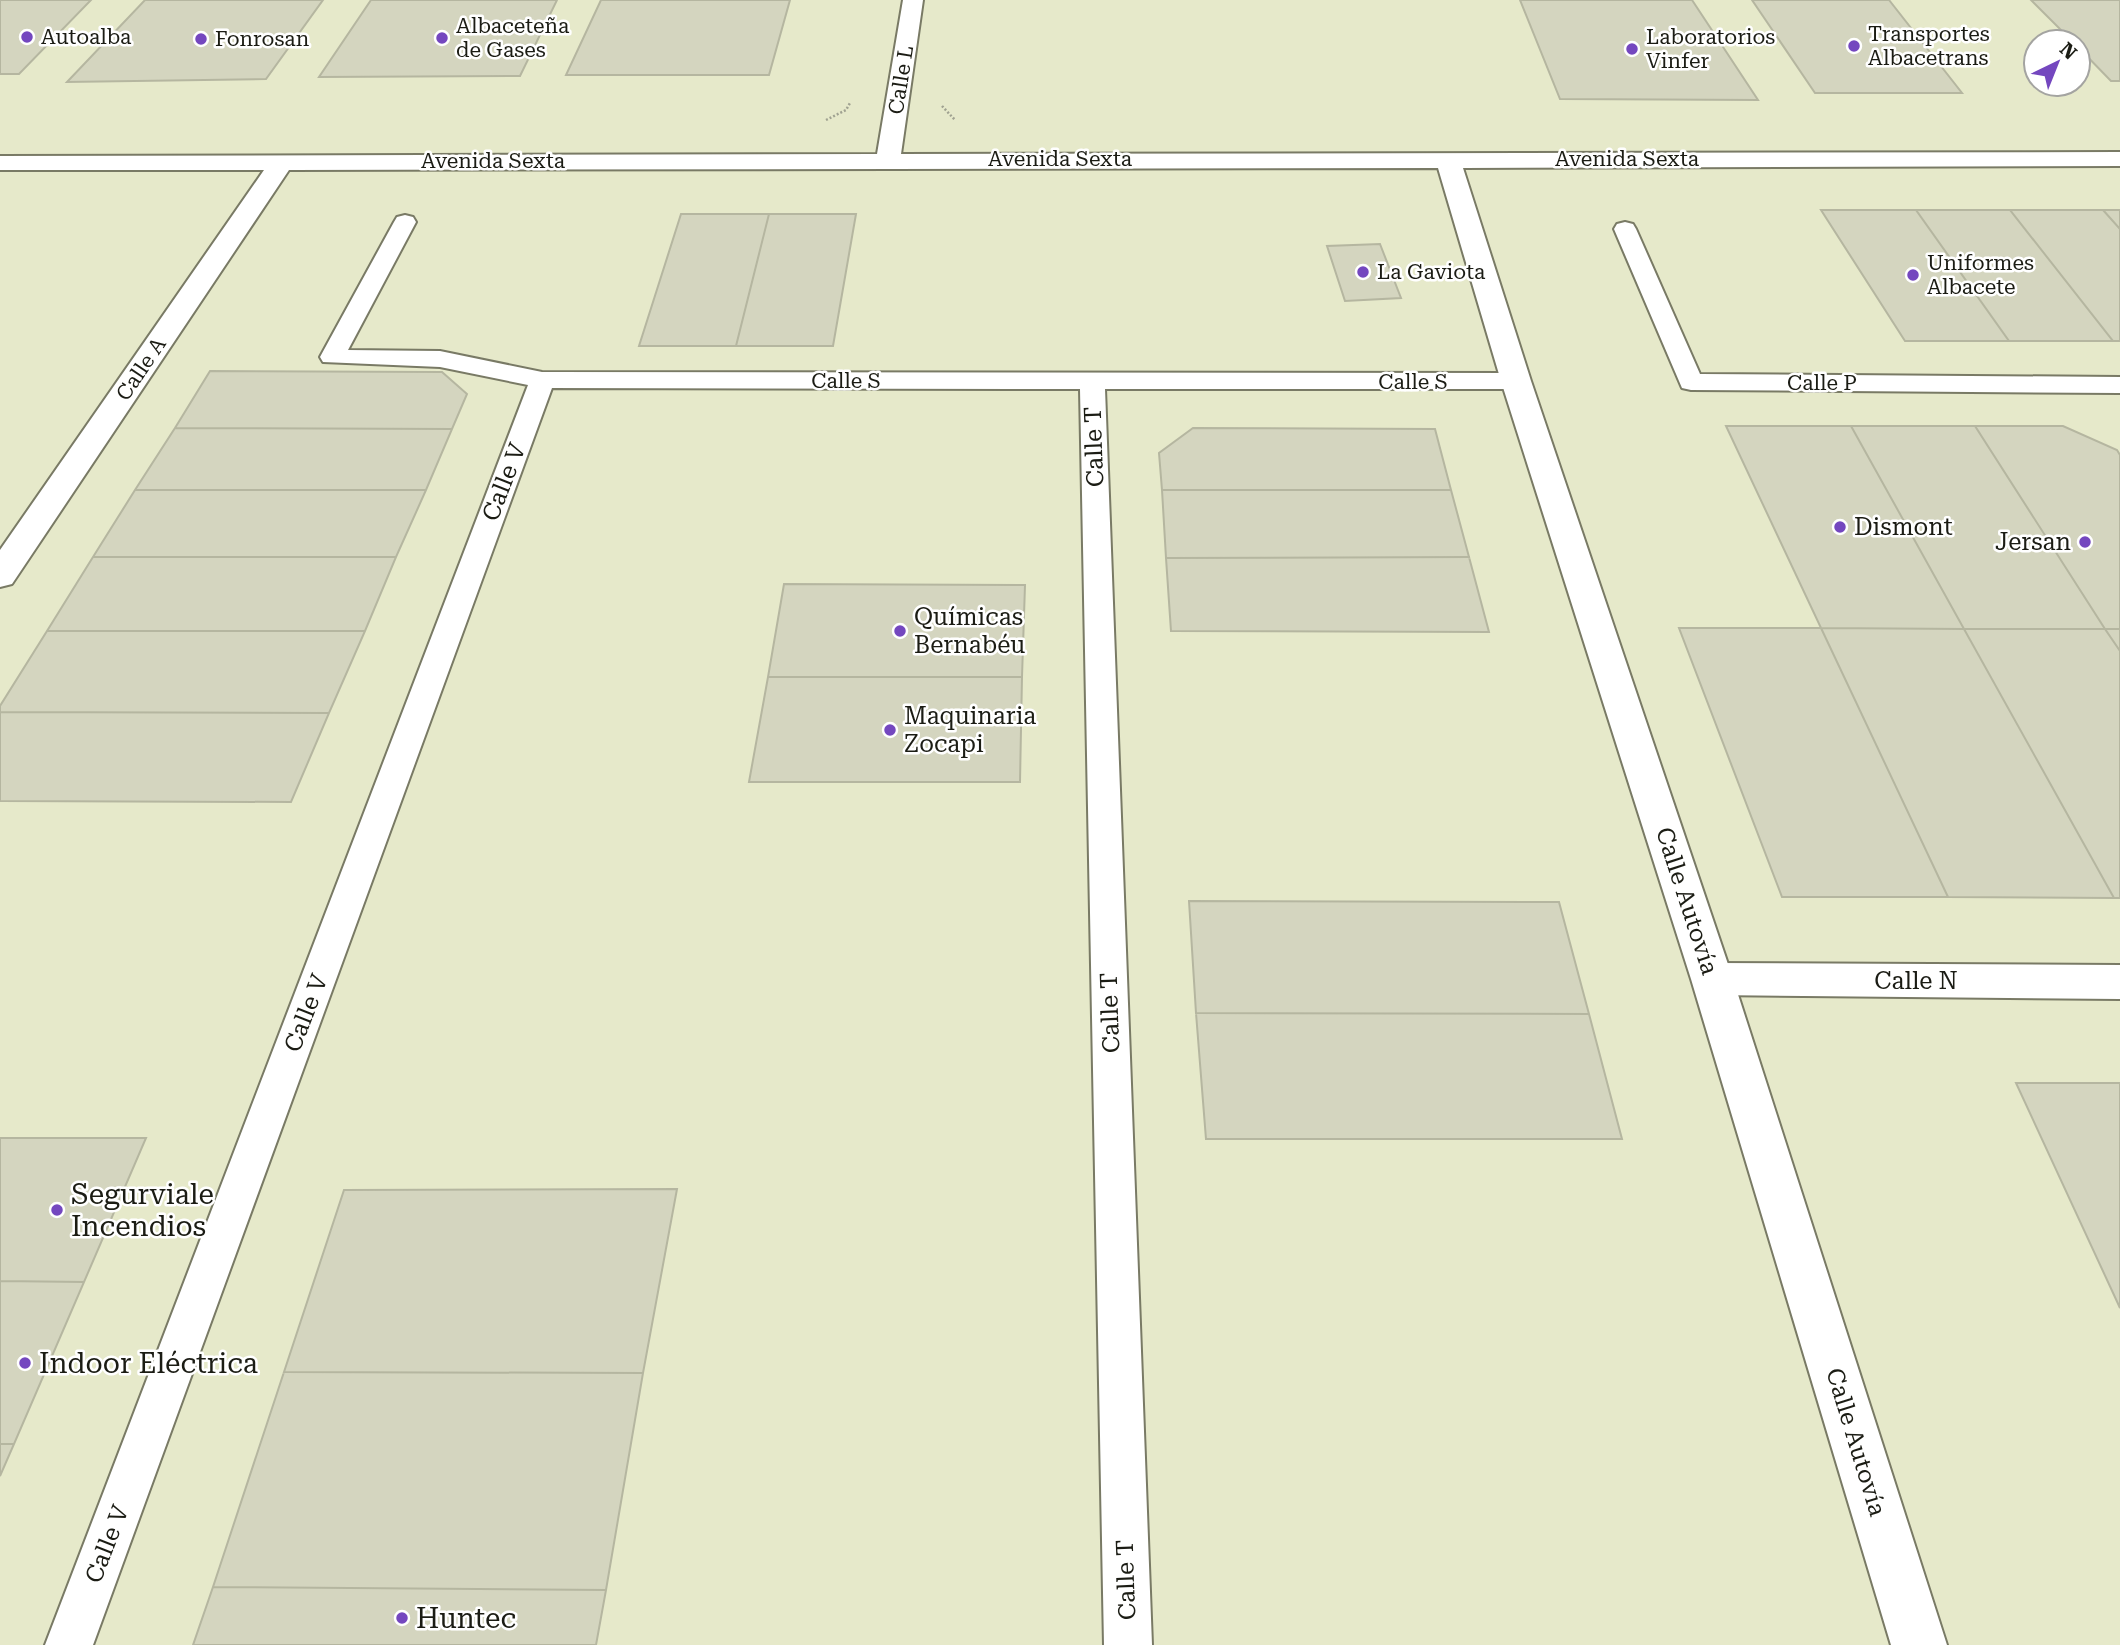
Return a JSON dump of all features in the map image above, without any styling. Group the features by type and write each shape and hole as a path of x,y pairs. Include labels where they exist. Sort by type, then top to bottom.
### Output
{"street":[{"name":"Calle L","path":"888,160 913,0"},
{"name":"Calle Autovía","path":"1448,159 1516,381 1712,979 1919,1645"},
{"name":"Avenida Sexta","path":"0,163 2120,159"},
{"name":"Calle A","path":"0,575 282,162"}],"lane":[{"name":"Calle S","path":"405,222 332,357 440,359 542,380 1516,381"},
{"name":"Calle P","path":"1625,229 1691,382 2120,385"},
{"name":"Calle V","path":"69,1645 542,380"},
{"name":"Calle T","path":"1092,382 1128,1645"},
{"name":"Calle N","path":"1712,979 2120,982"}],"shaded area":[{"path":"0,0 2120,0 2120,1645 0,1645"}],"building":[{"name":"Autoalba","path":"0,0 91,0 19,74 0,74"},
{"name":"Fonrosan","path":"145,0 323,0 266,79 67,82"},
{"name":"Albaceteña de Gases","path":"371,0 557,0 520,76 319,77"},
{"path":"601,0 790,0 769,75 566,75"},
{"name":"Laboratorios Vinfer","path":"1520,0 1692,0 1758,100 1560,99"},
{"name":"Transportes Albacetrans","path":"1752,0 1889,0 1962,93 1815,93"},
{"path":"2031,0 2120,0 2120,81 2111,81 2092,61 2092,28 2059,28"},
{"name":"Uniformes Albacete","path":"1821,210 1916,210 2009,341 1905,341"},
{"path":"1916,210 2010,210 2113,341 2009,341"},
{"path":"2010,210 2103,210 2120,229 2120,341 2113,341"},
{"path":"2103,210 2120,210 2120,229"},
{"path":"681,214 769,214 736,346 639,346"},
{"path":"769,214 856,214 833,346 736,346"},
{"name":"La Gaviota","path":"1380,244 1401,298 1345,301 1327,246"},
{"path":"210,371 442,372 467,394 452,429 175,428"},
{"name":"Dismont","path":"1726,426 1851,426 1964,629 1821,628"},
{"path":"1851,426 1975,426 2105,629 1964,629"},
{"name":"Jersan","path":"1975,426 2063,426 2117,450 2120,455 2120,629 2105,629"},
{"path":"175,428 452,429 426,490 135,490"},
{"path":"1193,428 1435,429 1451,490 1162,490 1159,453"},
{"path":"135,490 426,490 396,557 93,557"},
{"path":"1162,490 1451,490 1469,557 1166,558"},
{"path":"93,557 396,557 365,631 47,631"},
{"path":"1469,557 1489,632 1171,631 1166,558"},
{"name":"Químicas Bernabéu","path":"784,584 1025,585 1022,677 768,677"},
{"path":"1679,628 1821,628 1948,897 1782,897"},
{"path":"1821,628 1964,629 2114,898 1948,897"},
{"path":"1964,629 2105,629 2120,651 2120,898 2114,898"},
{"path":"2105,629 2120,629 2120,651"},
{"path":"47,631 365,631 329,713 0,712 0,706"},
{"name":"Maquinaria Zocapi","path":"768,677 1022,677 1020,782 749,782"},
{"path":"0,712 329,713 291,802 0,801"},
{"path":"1189,901 1559,902 1589,1014 1196,1013"},
{"path":"1196,1013 1589,1014 1622,1139 1206,1139"},
{"path":"2016,1083 2120,1083 2120,1308"},
{"name":"Segurviale Incendios","path":"0,1138 146,1138 84,1282 0,1281"},
{"path":"677,1189 643,1373 284,1372 344,1190"},
{"name":"Indoor Eléctrica","path":"0,1281 84,1282 14,1444 0,1444"},
{"path":"284,1372 643,1373 606,1590 213,1587"},
{"path":"0,1444 14,1444 0,1476"},
{"name":"Huntec","path":"213,1587 606,1590 596,1645 193,1645"}],"place":[{"name":"Autoalba","path":"27,37"},
{"name":"Albaceteña de Gases","path":"442,38"},
{"name":"Fonrosan","path":"201,39"},
{"name":"Transportes Albacetrans","path":"1854,46"},
{"name":"Laboratorios Vinfer","path":"1632,49"},
{"name":"La Gaviota","path":"1363,272"},
{"name":"Uniformes Albacete","path":"1913,275"},
{"name":"Dismont","path":"1840,527"},
{"name":"Jersan","path":"2085,542"},
{"name":"Químicas Bernabéu","path":"900,631"},
{"name":"Maquinaria Zocapi","path":"890,730"},
{"name":"Segurviale Incendios","path":"57,1210"},
{"name":"Indoor Eléctrica","path":"25,1363"},
{"name":"Huntec","path":"402,1618"}]}
